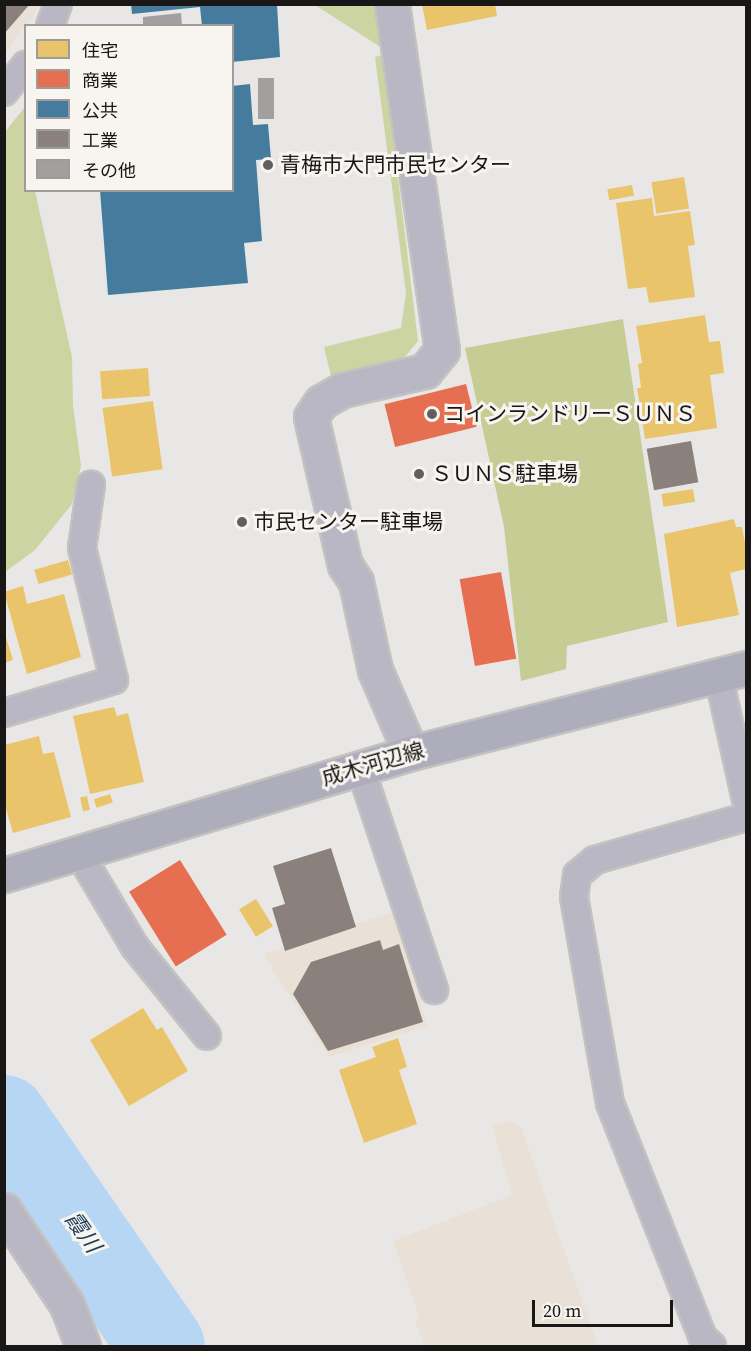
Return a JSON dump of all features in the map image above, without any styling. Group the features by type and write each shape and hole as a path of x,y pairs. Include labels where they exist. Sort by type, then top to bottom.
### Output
{"main road":[{"name":"成木河辺線","path":"4,875 360,767 732,671"}],"street":[{"path":"392,4 442,350 424,371 342,390 321,402 311,417 345,565 356,582 375,670 411,753"},
{"path":"4,1210 67,1305 79,1345"}],"lane":[{"path":"51,24 58,4"},
{"path":"4,92 24,67"},
{"path":"4,714 114,680 82,548 91,485"},
{"path":"732,671 747,799"},
{"path":"360,767 434,990"},
{"path":"712,1347 703,1338 623,1143 610,1103 574,897 577,875 595,860 747,817"},
{"path":"79,853 147,964 207,1036"}],"shaded area":[{"path":"5,5 40,5 26,24 24,24 24,27 5,54"},
{"path":"392,912 428,1026 329,1057 263,954"},
{"path":"511,1120 521,1127 598,1346 424,1346 415,1321 420,1319 393,1241 512,1195 492,1126"}],"green space":[{"path":"315,5 376,5 382,48"},
{"path":"383,55 418,341 404,358 331,376 324,347 401,328 406,293 375,57"},
{"path":"24,108 24,192 35,192 72,357 73,405 81,466 72,504 35,550 5,572 4,133"},
{"path":"623,319 668,622 567,646 566,669 521,681 504,527 465,348"}],"building: 住宅":[{"path":"422,4 495,4 497,16 427,30"},
{"path":"684,177 689,209 656,214 651,182"},
{"path":"632,185 634,196 609,200 607,189"},
{"path":"652,198 654,216 690,211 695,245 688,246 695,297 649,303 646,287 628,289 616,203"},
{"path":"705,315 709,342 720,341 724,373 710,375 717,428 645,439 637,388 641,388 638,364 642,363 636,326"},
{"path":"148,368 150,396 102,399 100,371"},
{"path":"153,401 163,469 112,476 102,408"},
{"path":"693,489 695,502 663,507 661,494"},
{"path":"734,519 736,527 742,527 746,548 746,569 730,573 739,615 677,627 664,534"},
{"path":"68,560 72,574 38,584 34,570"},
{"path":"23,586 27,604 64,594 81,657 27,674 4,592"},
{"path":"4,635 13,660 4,663"},
{"path":"114,707 117,716 128,713 144,782 90,794 73,716"},
{"path":"39,736 43,754 54,752 71,817 13,833 4,802 4,745"},
{"path":"110,794 113,803 97,808 94,799"},
{"path":"87,796 90,810 83,811 80,797"},
{"path":"256,899 273,926 256,937 239,910"},
{"path":"143,1008 157,1030 162,1027 188,1071 129,1106 90,1040"},
{"path":"398,1038 407,1067 399,1070 417,1124 364,1143 339,1070 376,1057 372,1047"}],"building: 商業":[{"path":"466,384 477,427 395,447 384,404"},
{"path":"501,572 516,659 475,666 460,579"},
{"path":"180,860 227,935 176,966 129,892"}],"building: 公共":[{"path":"131,4 277,4 280,57 234,62 234,24 202,24 200,7 132,14"},
{"path":"250,84 253,125 268,124 271,159 256,160 262,241 244,243 248,283 108,295 100,192 234,192 234,86"}],"building: 工業":[{"path":"4,4 30,4 4,34"},
{"path":"691,441 698,482 654,490 647,449"},
{"path":"331,848 356,927 285,951 272,908 285,904 273,866"},
{"path":"380,940 383,950 399,944 423,1022 328,1051 293,994 311,962"}],"building: その他":[{"path":"181,13 182,24 143,24 143,17"},
{"path":"258,78 274,78 274,119 258,119"}],"waterway":[{"name":"霞川","path":"4,1118 162,1346"}],"place":[{"name":"青梅市大門市民センター","path":"268,165"},
{"name":"コインランドリーＳＵＮＳ","path":"432,414"},
{"name":"ＳＵＮＳ駐車場","path":"419,474"},
{"name":"市民センター駐車場","path":"242,522"}]}
